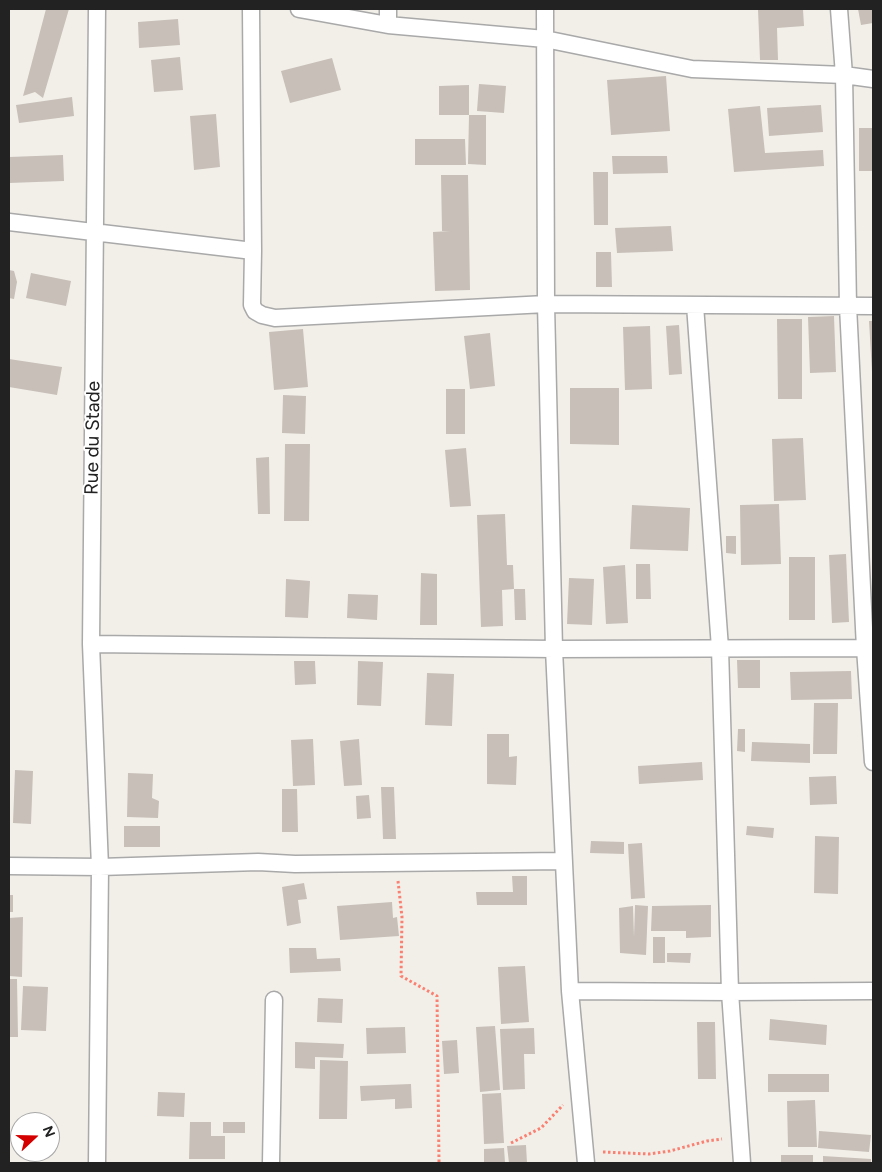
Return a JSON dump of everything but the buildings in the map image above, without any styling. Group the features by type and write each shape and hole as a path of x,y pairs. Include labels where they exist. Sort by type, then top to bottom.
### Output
{"street":[{"name":"Rue du Stade","path":"97,9 90,644 100,867 97,1163"},
{"path":"251,9 252,305 255,311 262,315 275,318 546,304 873,306"},
{"path":"299,9 388,26 545,39 692,69 873,78"},
{"path":"388,9 388,26"},
{"path":"545,9 546,304 554,649 570,991 586,1156"},
{"path":"839,9 844,76 848,306 865,648 873,762"},
{"path":"9,222 253,251"},
{"path":"695,305 720,648 730,992 742,1163"},
{"path":"90,644 554,649 865,648"},
{"path":"9,866 100,867 258,862 295,864 564,861"},
{"path":"570,991 873,991"},
{"path":"271,1163 274,1000"}],"path":[{"path":"396,863 402,917 402,976 437,996 439,1163"},
{"path":"511,1142 541,1128 578,1088"},
{"path":"586,1156 608,1153 649,1154 670,1151 707,1141 741,1138"}]}
